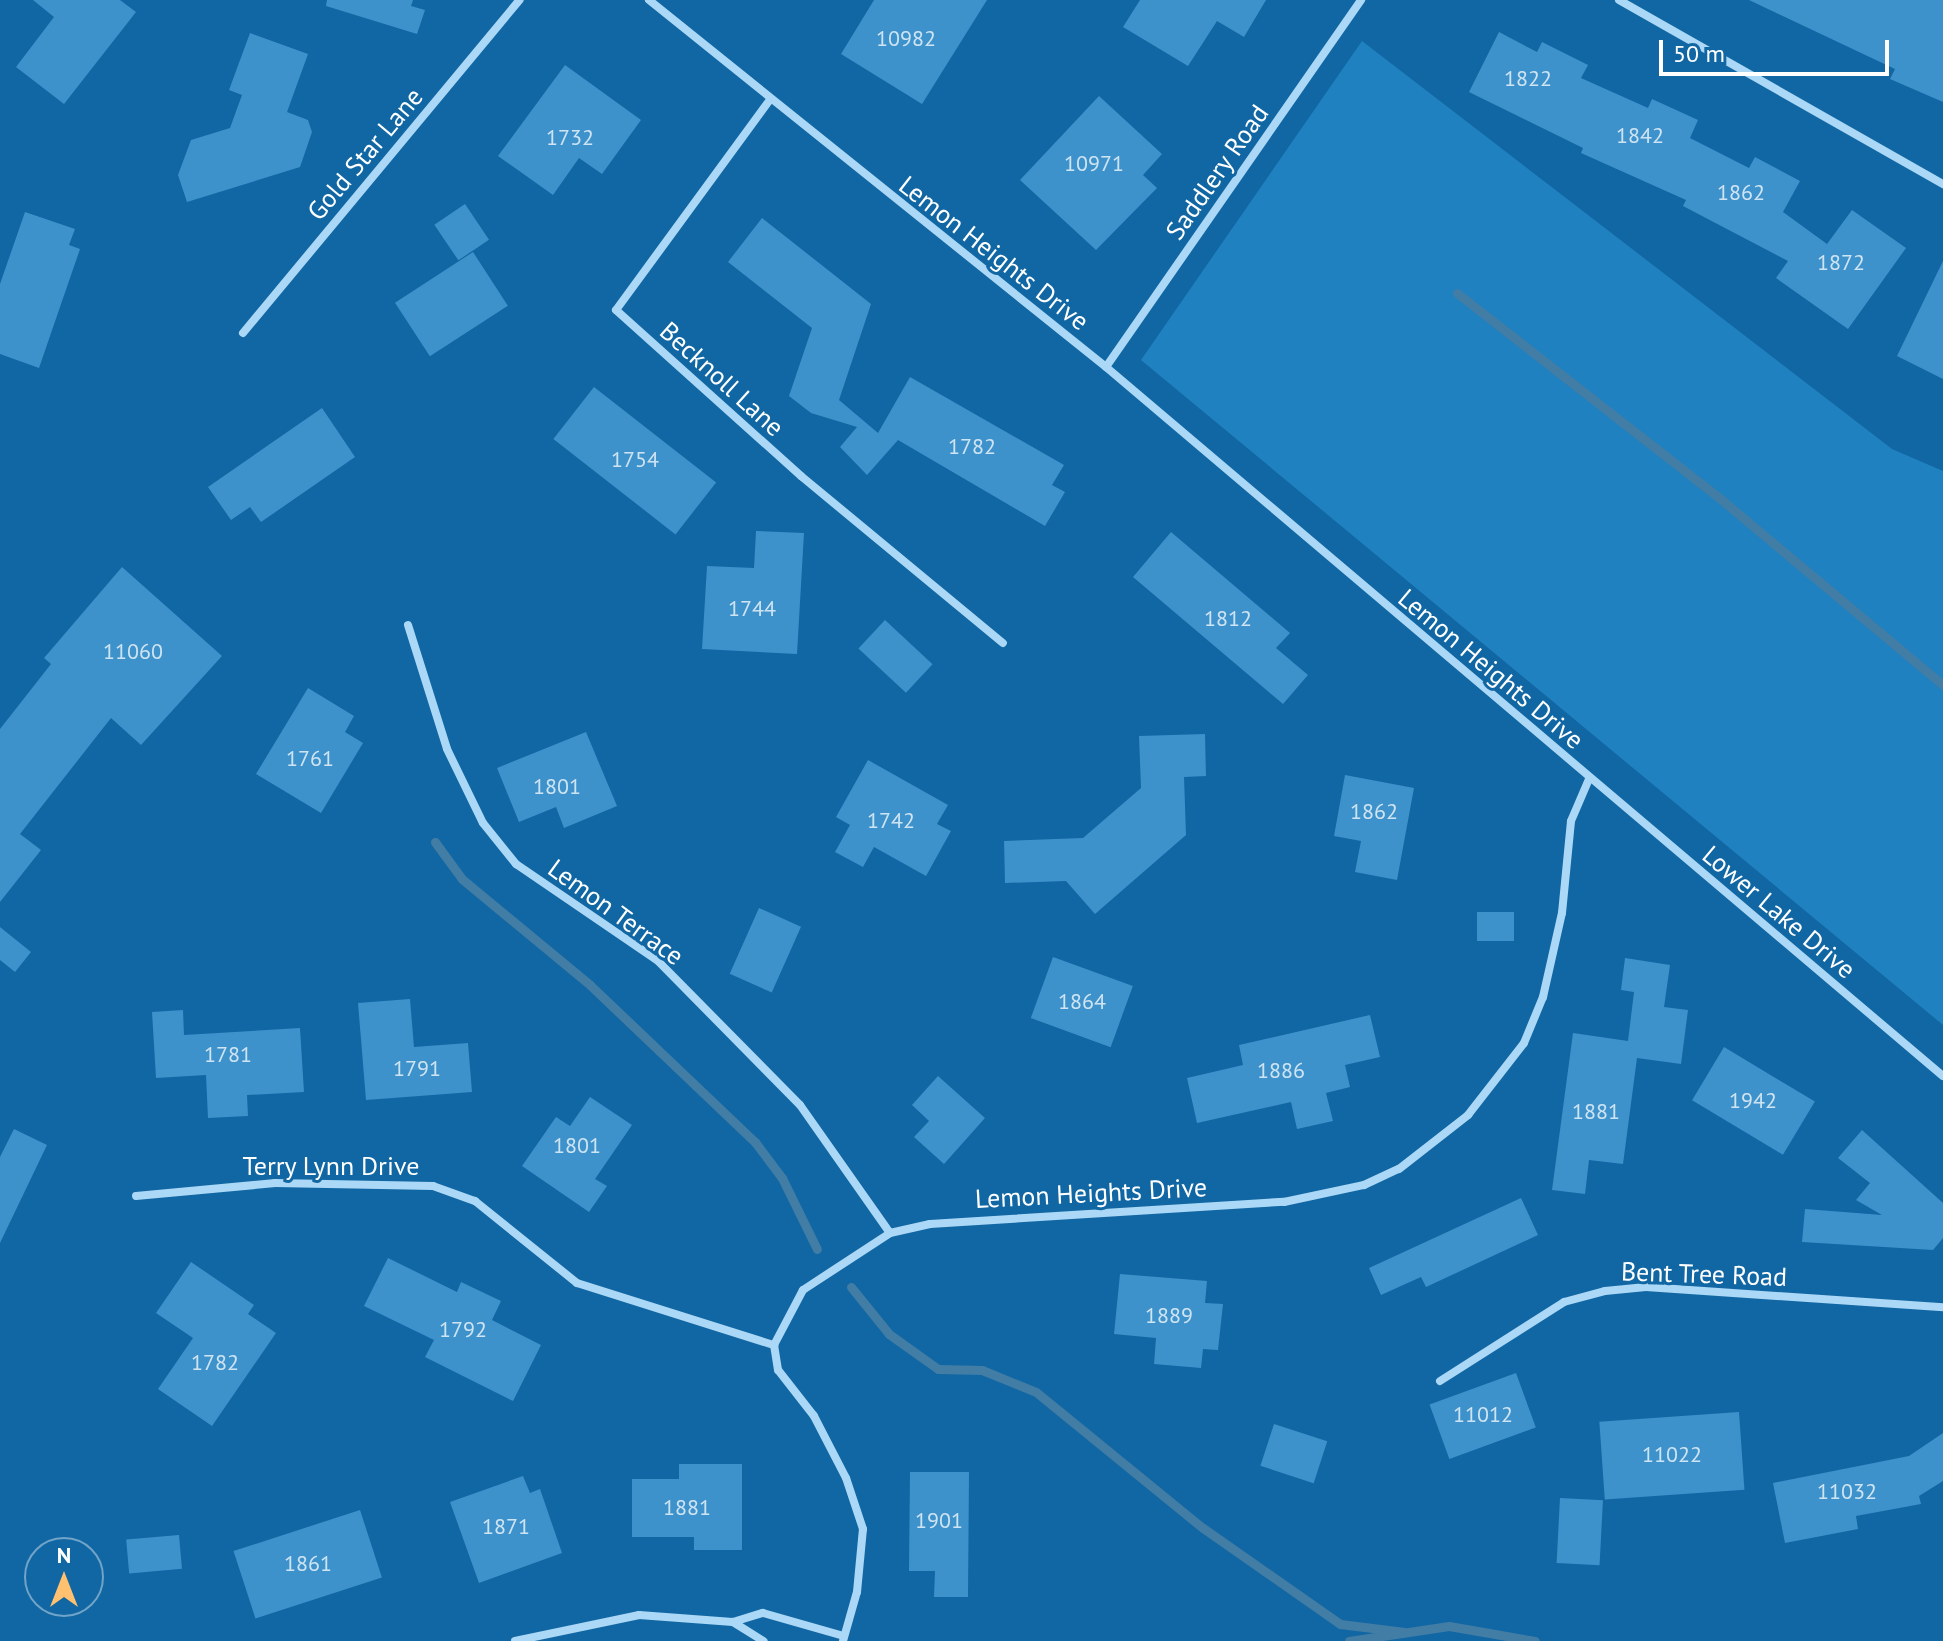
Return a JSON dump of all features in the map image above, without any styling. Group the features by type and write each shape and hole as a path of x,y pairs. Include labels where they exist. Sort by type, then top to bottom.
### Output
{"street":[{"name":"Gold Star Lane","path":"243,333 519,0"},
{"name":"Lemon Heights Drive","path":"649,0 769,101 1106,367 1589,779 1571,821 1562,913 1543,997 1524,1043 1468,1115 1399,1169 1364,1185 1284,1202 1038,1215 930,1224 890,1233 803,1290 774,1345"},
{"name":"Saddlery Road","path":"1106,367 1361,0"},
{"path":"1619,0 1943,184"},
{"name":"Becknoll Lane","path":"769,101 616,310 801,476 1003,643"},
{"name":"Lemon Terrace","path":"408,625 447,749 483,823 516,864 658,961 800,1105 890,1233"},
{"name":"Lower Lake Drive","path":"1589,779 1943,1076"},
{"name":"Terry Lynn Drive","path":"136,1196 275,1183 433,1186 475,1201 577,1283 774,1345"},
{"name":"Bent Tree Road","path":"1440,1381 1564,1302 1605,1291 1646,1287 1943,1307"},
{"path":"515,1641 639,1615 733,1622 763,1613 843,1639 857,1592 863,1529 846,1478 814,1416 778,1370 774,1345"},
{"path":"733,1622 764,1641"}],"shaded area":[{"path":"1362,41 1892,449 1943,471 1943,1025 1141,360"}],"building":[{"path":"33,0 120,0 136,12 64,104 16,67 54,17"},
{"path":"327,0 413,0 411,6 425,10 417,34 326,6"},
{"path":"874,0 987,0 922,104 841,54"},
{"path":"1140,0 1266,0 1244,37 1217,21 1188,66 1123,27"},
{"path":"1749,0 1943,0 1943,102 1890,79 1895,69"},
{"path":"1499,32 1537,52 1542,42 1588,65 1581,78 1648,108 1652,99 1698,120 1690,138 1749,168 1755,157 1800,181 1783,212 1827,244 1852,210 1906,248 1848,329 1776,278 1788,261 1683,206 1686,200 1581,153 1583,148 1469,92"},
{"path":"250,33 308,54 287,112 308,120 312,132 300,167 187,202 178,175 191,140 230,128 242,95 229,90"},
{"path":"565,65 641,120 602,174 579,158 553,195 498,156"},
{"path":"1099,96 1162,154 1143,175 1157,188 1096,250 1020,180"},
{"path":"465,204 489,240 458,260 434,225"},
{"path":"25,212 75,229 69,245 80,249 39,368 0,354 0,284"},
{"path":"762,218 871,304 839,400 878,433 910,377 1064,465 1052,485 1065,492 1045,526 898,440 867,475 840,447 857,427 811,413 789,396 812,328 728,262"},
{"path":"473,252 508,306 430,356 395,303"},
{"path":"1943,261 1943,379 1897,356"},
{"path":"594,387 716,482 676,534 553,439"},
{"path":"322,408 355,457 261,522 250,507 231,520 208,487"},
{"path":"756,531 804,533 797,654 702,649 707,566 754,568"},
{"path":"1171,532 1290,633 1276,648 1308,675 1283,704 1133,577"},
{"path":"122,567 222,656 141,745 111,718 20,834 41,850 0,902 0,729 51,664 44,658"},
{"path":"885,620 933,664 906,693 858,649"},
{"path":"308,688 354,716 345,732 363,743 321,813 256,774"},
{"path":"586,732 617,806 564,828 556,807 519,822 497,768"},
{"path":"1205,734 1206,776 1184,777 1186,835 1095,914 1066,881 1005,883 1004,841 1083,838 1141,788 1139,736"},
{"path":"868,760 948,805 937,824 951,831 926,876 874,847 863,867 835,852 850,825 836,817"},
{"path":"1345,775 1414,788 1397,880 1355,872 1361,841 1334,836"},
{"path":"759,908 801,927 772,992 730,974"},
{"path":"1477,912 1514,912 1514,941 1477,941"},
{"path":"0,927 31,952 15,972 0,960"},
{"path":"1053,957 1133,986 1111,1047 1031,1018"},
{"path":"1625,958 1670,965 1664,1007 1688,1010 1681,1064 1637,1058 1623,1164 1589,1160 1585,1194 1552,1190 1573,1033 1628,1041 1634,992 1621,990"},
{"path":"410,999 414,1047 468,1043 472,1092 366,1100 358,1003"},
{"path":"183,1010 184,1035 300,1028 304,1092 247,1095 248,1116 208,1118 206,1075 156,1078 152,1012"},
{"path":"1370,1015 1380,1057 1345,1065 1350,1087 1326,1093 1333,1121 1297,1129 1291,1102 1197,1123 1187,1078 1243,1065 1239,1045"},
{"path":"1724,1047 1815,1102 1783,1155 1692,1100"},
{"path":"938,1076 985,1118 944,1164 914,1137 929,1121 912,1105"},
{"path":"590,1097 632,1125 595,1179 607,1186 589,1212 522,1166 556,1117 570,1126"},
{"path":"14,1129 47,1145 0,1243 0,1157"},
{"path":"1862,1130 1943,1203 1943,1238 1933,1250 1802,1242 1805,1209 1882,1215 1856,1200 1870,1183 1838,1158"},
{"path":"1521,1198 1538,1235 1426,1287 1421,1277 1381,1295 1369,1268"},
{"path":"388,1258 457,1292 461,1282 501,1301 492,1320 541,1345 513,1401 425,1357 434,1340 364,1306"},
{"path":"191,1262 254,1305 248,1314 276,1333 212,1426 158,1389 193,1338 156,1313"},
{"path":"1120,1274 1207,1281 1205,1303 1223,1304 1218,1350 1203,1349 1201,1368 1154,1364 1156,1338 1114,1334"},
{"path":"1516,1373 1536,1428 1449,1459 1430,1404"},
{"path":"1739,1412 1744,1490 1605,1500 1599,1422"},
{"path":"1274,1424 1327,1441 1314,1483 1260,1466"},
{"path":"1943,1433 1943,1481 1919,1496 1921,1504 1856,1516 1858,1529 1785,1543 1773,1483 1909,1456"},
{"path":"679,1464 742,1464 742,1550 694,1550 694,1537 632,1537 632,1479 679,1479"},
{"path":"910,1472 969,1472 968,1597 934,1597 935,1571 909,1571"},
{"path":"523,1476 530,1493 540,1489 562,1553 479,1583 450,1502"},
{"path":"1560,1498 1603,1500 1600,1565 1557,1563"},
{"path":"360,1510 382,1578 255,1619 234,1551"},
{"path":"179,1535 182,1569 129,1573 126,1540"}],"waterway":[{"path":"1457,293 1717,496 1943,685"},
{"path":"435,842 462,879 590,985 755,1142 782,1178 817,1249"},
{"path":"851,1287 889,1334 938,1369 982,1370 1036,1392 1203,1528 1340,1624 1405,1632"},
{"path":"1349,1641 1449,1626 1535,1641"}]}
